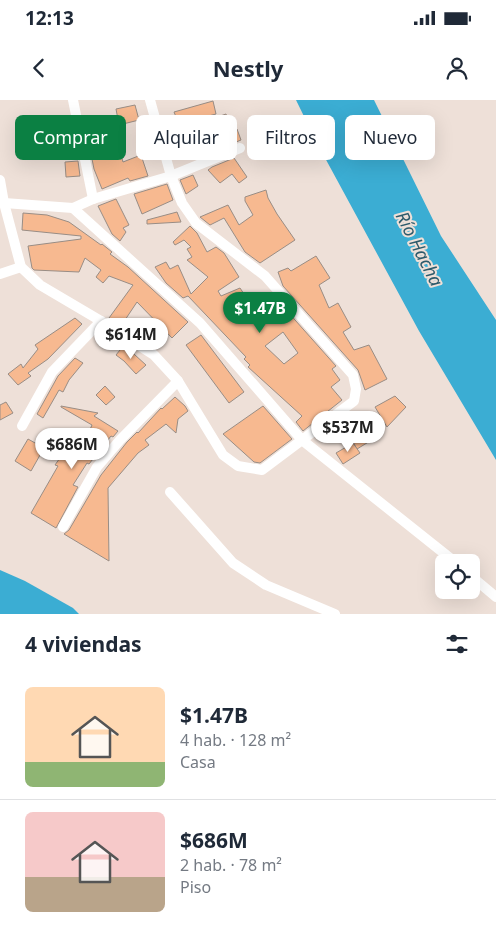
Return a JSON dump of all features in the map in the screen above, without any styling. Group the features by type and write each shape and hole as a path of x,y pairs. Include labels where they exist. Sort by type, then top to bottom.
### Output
{"street":[{"path":"73,100 93,199"},
{"path":"0,180 4,203 21,267 40,285 154,355 178,381 223,455 238,466 262,470 354,401 356,389 353,375 264,276 196,223 182,203 171,176 150,100"},
{"path":"4,203 73,208 93,199 171,176 240,148"},
{"path":"73,208 200,323 302,440 445,554"},
{"path":"0,274 21,267"},
{"path":"22,426 52,372 101,321"},
{"path":"63,528 97,467 120,440 178,381"},
{"path":"170,492 233,563 266,585 335,614"},
{"path":"480,584 496,597"}],"water":[{"name":"Río Hacha","path":"296,100 374,100 381,115 345,115 345,160 404,160 441,236 496,320 496,460 419,331 326,160 335,160 335,115 303,115"},
{"path":"0,570 25,581 73,608 79,614 0,614"}],"building":[{"path":"213,101 216,114 175,115 174,112"},
{"path":"135,105 138,115 136,115 136,121 126,123 126,115 117,115 116,109"},
{"path":"237,129 241,140 237,142"},
{"path":"136,157 136,160 143,160 148,176 130,181 128,178 102,189 92,160 122,160 123,162"},
{"path":"229,160 235,160 247,177 239,183 232,174 220,183 208,170"},
{"path":"78,161 80,176 66,177 65,162"},
{"path":"193,175 198,186 186,194 180,180"},
{"path":"167,184 173,200 142,214 134,194"},
{"path":"266,190 268,198 277,214 295,240 260,263 245,252 224,218 210,225 200,217 228,205 239,225 253,215 245,201 245,197"},
{"path":"116,199 129,225 123,228 126,232 120,241 112,234 98,206"},
{"path":"177,212 181,222 147,224 147,220"},
{"path":"23,213 47,215 69,222 112,252 110,254 128,267 188,322 172,338 137,302 121,326 109,318 133,285 109,276 103,283 96,277 101,270 85,258 79,272 34,270 28,246 81,239 81,236 22,230"},
{"path":"190,226 197,233 207,252 216,247 224,253 239,277 218,291 221,296 240,288 252,306 271,293 336,366 332,369 340,380 331,387 342,400 303,431 296,422 302,416 248,367 250,365 244,359 246,357 188,296 183,298 166,283 155,267 166,262 170,269 178,265 191,294 208,277 187,260 192,257 187,249 191,247 184,240 175,245 173,242","holes":["283,332 298,353 284,364 265,346"]},
{"path":"316,256 330,278 319,285 329,308 338,303 351,327 343,332 354,350 369,345 387,379 365,390 358,370 283,286 278,272 288,268 291,271"},
{"path":"75,318 82,324 48,359 28,373 31,376 18,385 8,374 21,364 23,368 38,349 35,345"},
{"path":"201,335 244,392 229,403 186,345"},
{"path":"124,345 146,365 136,374 116,355"},
{"path":"75,358 83,363 69,380 63,392 59,390 43,418 37,414 58,376"},
{"path":"105,386 115,397 106,405 96,395"},
{"path":"395,396 406,407 387,427 375,407"},
{"path":"175,397 188,411 178,419 176,433 166,424 145,440 149,445 138,453 108,488 109,561 64,534 69,530 101,475 127,442 161,408"},
{"path":"6,402 13,413 0,420 0,405"},
{"path":"61,406 98,413 94,416 118,431 113,437 111,436 89,464 87,463 73,485 78,487 56,528 31,513 58,466 55,465 62,455 71,461 85,441 92,425"},
{"path":"263,406 292,439 260,463 254,462 223,434"},
{"path":"370,417 382,432 357,449 347,432"},
{"path":"28,439 44,448 31,471 15,461"},
{"path":"353,443 360,453 343,464 336,453"}]}
